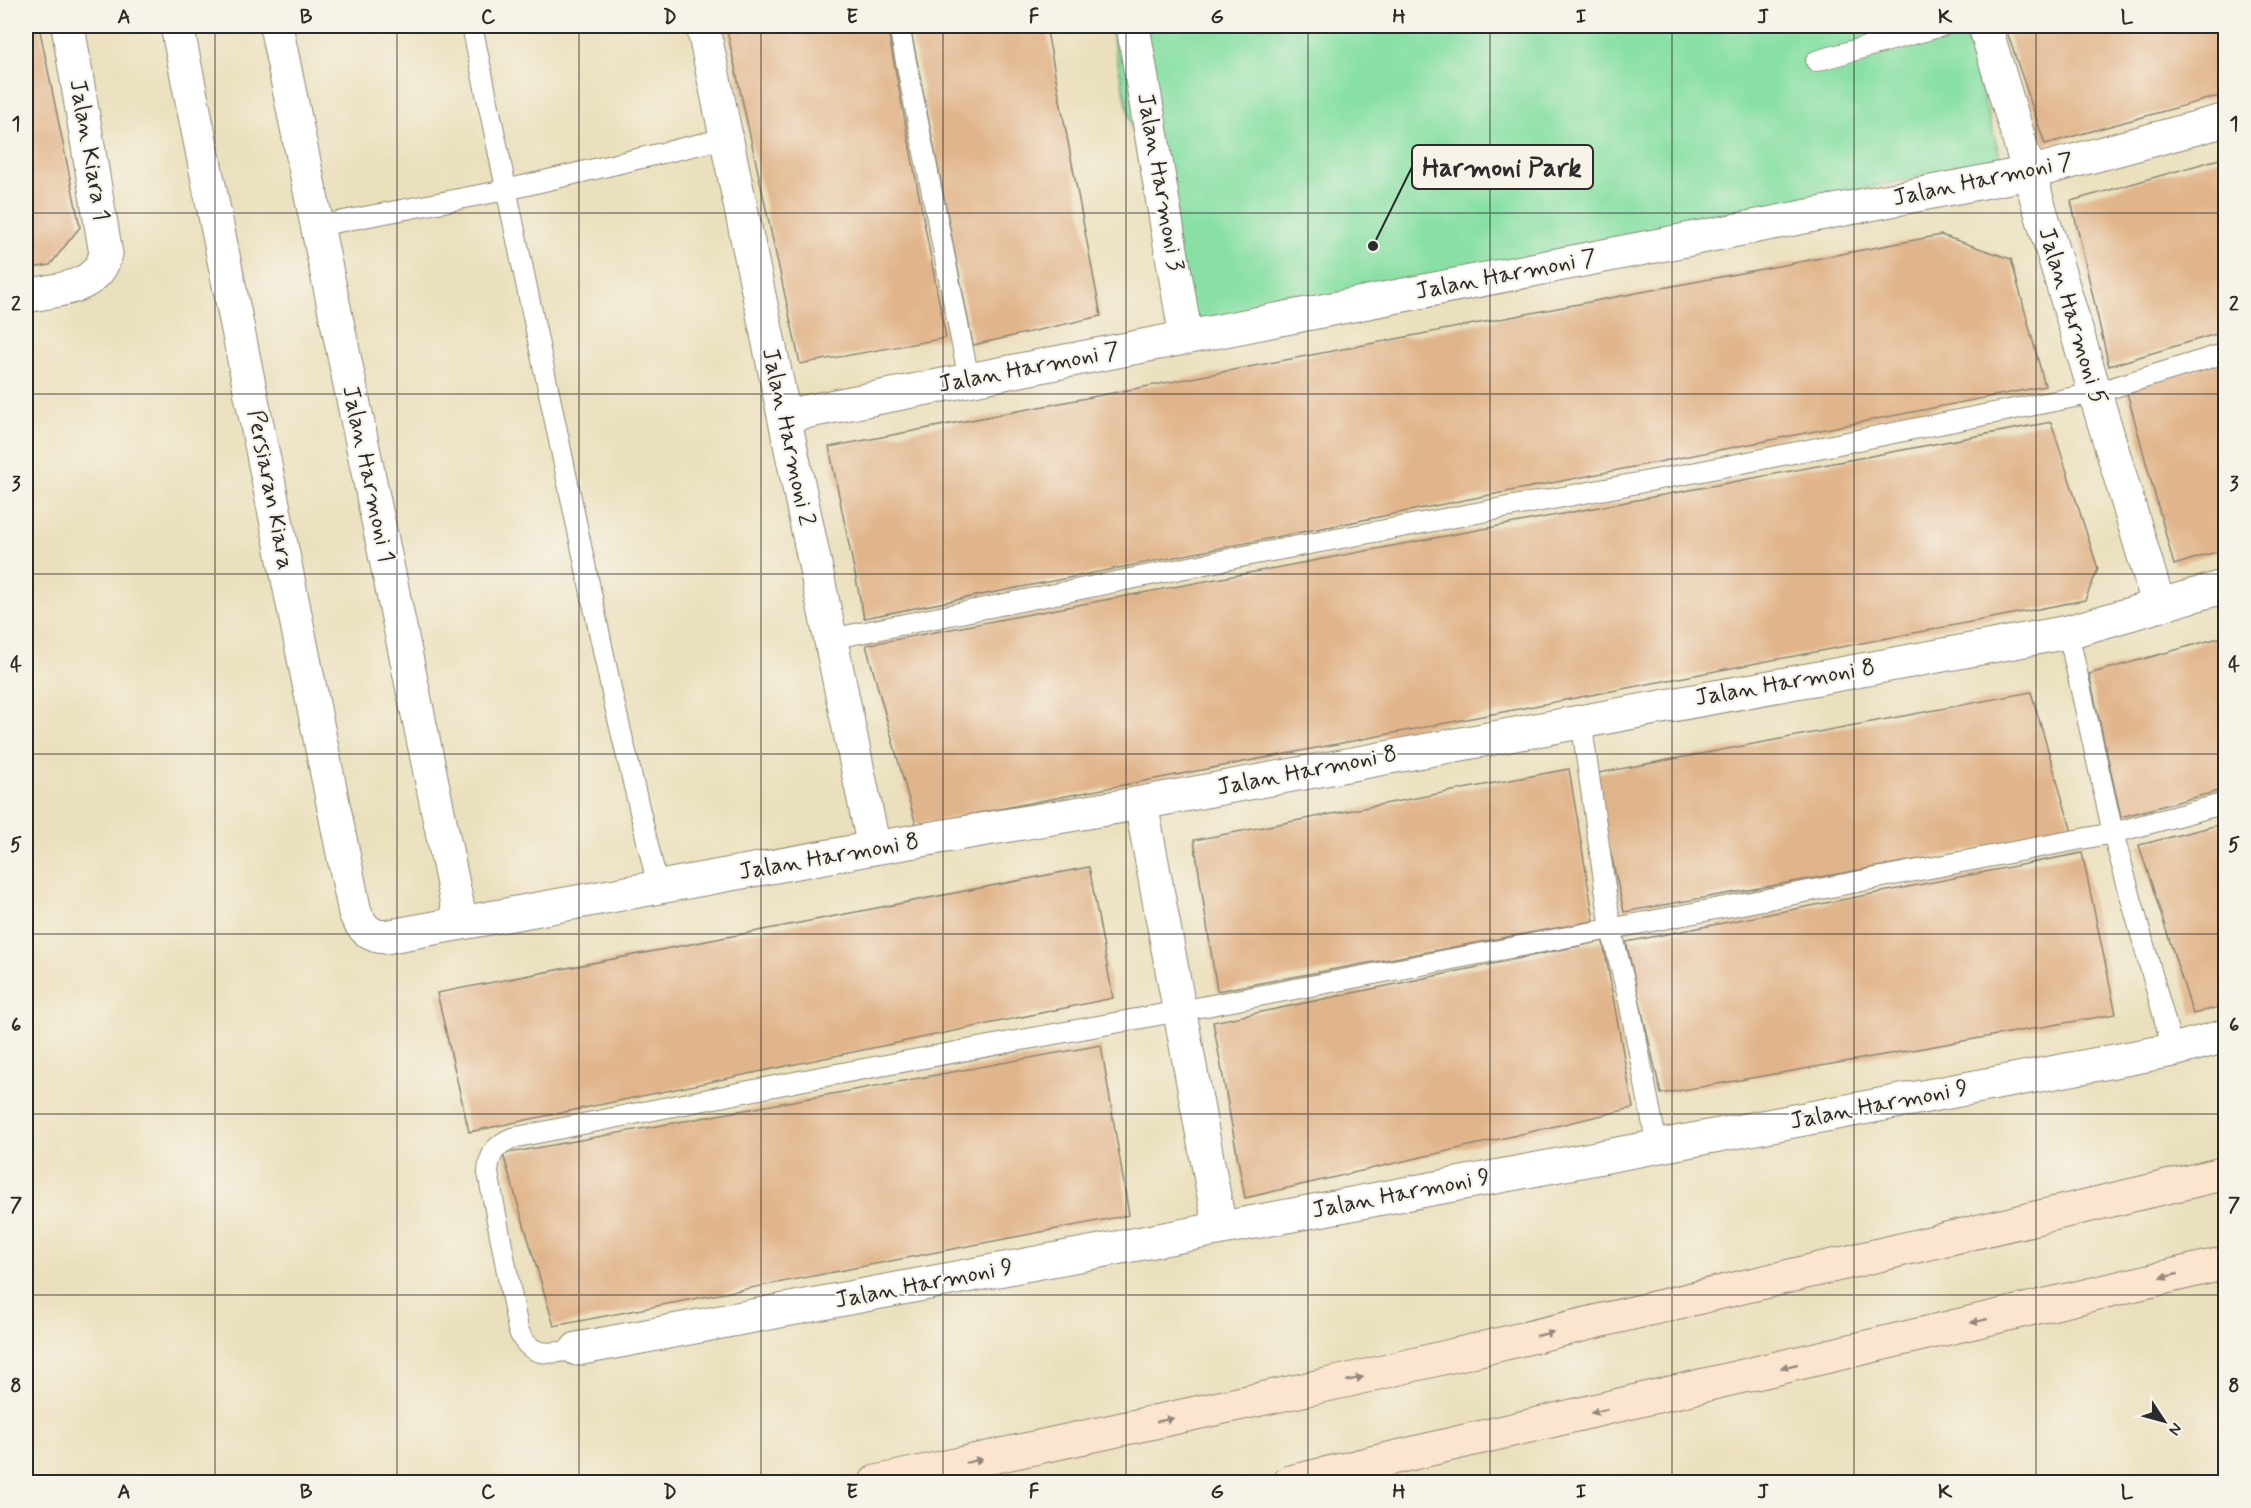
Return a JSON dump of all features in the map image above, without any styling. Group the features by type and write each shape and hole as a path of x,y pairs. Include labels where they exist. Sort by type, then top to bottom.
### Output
{"main road":[{"path":"876,1482 1349,1380 2226,1173"},
{"path":"1290,1482 2226,1263"}],"street":[{"name":"Jalan Kiara 1","path":"26,296 84,283 103,265 105,254 105,239 68,26"},
{"name":"Persiaran Kiara","path":"177,26 355,913 359,924 367,932 377,937 385,937"},
{"name":"Jalan Harmoni 1","path":"276,26 461,923"},
{"name":"Jalan Harmoni 2","path":"703,26 874,848"},
{"name":"Jalan Harmoni 3","path":"1133,26 1186,338"},
{"name":"Jalan Harmoni 5","path":"1985,26 2159,606"},
{"name":"Jalan Harmoni 7","path":"784,416 2029,172 2226,120"},
{"name":"Jalan Harmoni 8","path":"385,937 1141,802 2068,632 2226,586"},
{"path":"1141,802 1220,1228"},
{"name":"Jalan Harmoni 9","path":"577,1349 2173,1050 2226,1036"}],"lane":[{"path":"472,26 613,698 658,887"},
{"path":"899,26 969,380"},
{"path":"1816,61 1942,26"},
{"path":"317,226 506,190 726,138"},
{"path":"830,639 2095,393 2226,352"},
{"path":"2068,632 2113,833 2173,1050"},
{"path":"1581,720 1611,929 1629,1001 1657,1146"},
{"path":"577,1349 542,1353 531,1348 523,1340 518,1329 488,1173 493,1151 512,1138 815,1078 1180,1011 2113,833 2226,803"}],"green space":[{"path":"1110,26 1963,26 2001,160 1176,332"}],"building":[{"path":"26,26 39,26 80,227 50,265 26,269"},
{"path":"726,26 887,26 946,338 800,364"},
{"path":"910,26 1046,26 1101,316 973,345"},
{"path":"2005,26 2226,26 2226,94 2045,144"},
{"path":"2226,157 2226,331 2109,366 2071,201"},
{"path":"1941,235 2011,259 2045,386 864,618 829,447"},
{"path":"2226,360 2226,549 2174,565 2126,389"},
{"path":"2051,422 2098,569 2085,600 916,825 866,645"},
{"path":"2226,636 2226,789 2121,817 2089,674"},
{"path":"2031,692 2072,832 1624,912 1593,774"},
{"path":"1569,769 1594,921 1217,991 1194,840"},
{"path":"2226,823 2226,1005 2193,1014 2139,845"},
{"path":"2082,853 2116,1014 1661,1094 1626,942"},
{"path":"1089,867 1113,998 469,1132 437,993"},
{"path":"1603,941 1633,1108 1245,1198 1213,1022"},
{"path":"1101,1045 1129,1215 554,1326 503,1154"}],"place":[{"name":"Harmoni Park","path":"1373,246"}]}
